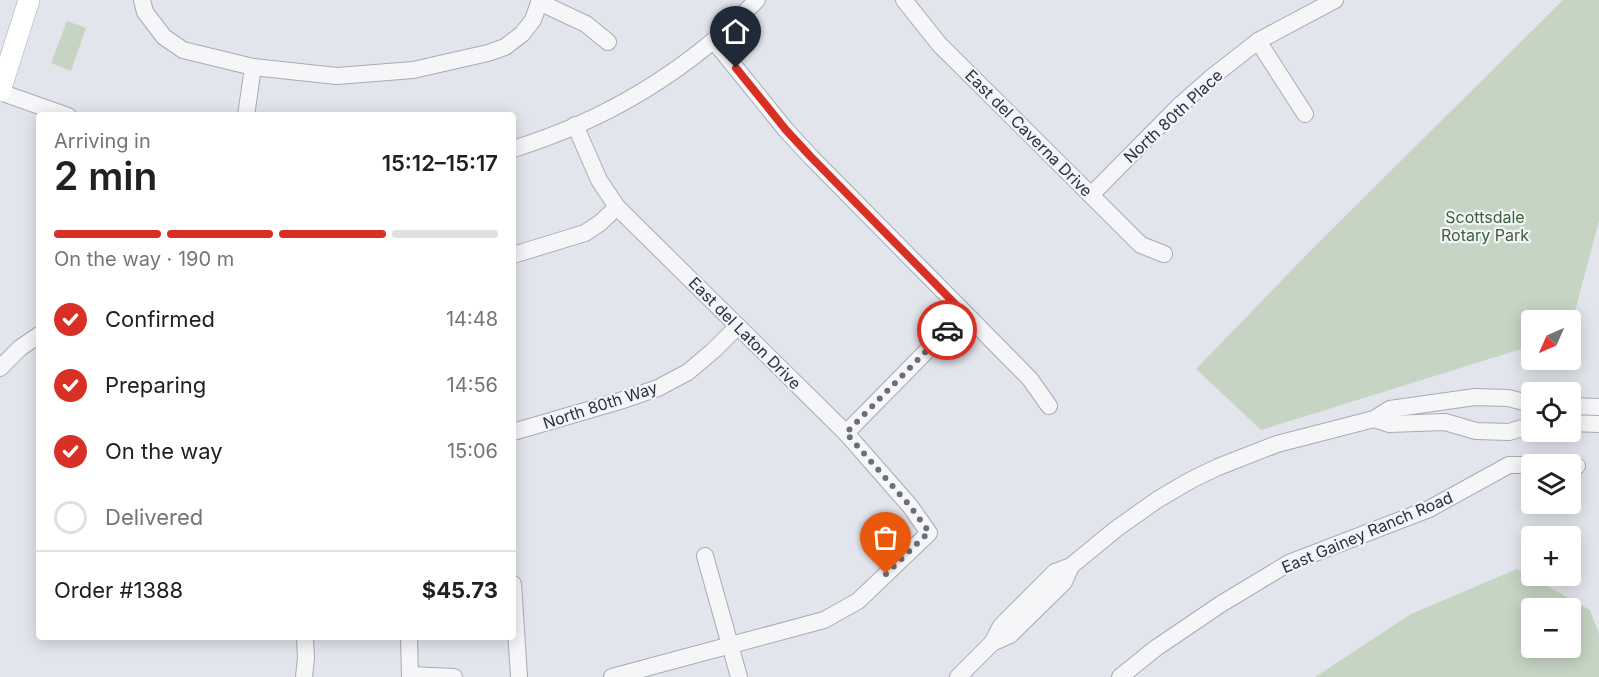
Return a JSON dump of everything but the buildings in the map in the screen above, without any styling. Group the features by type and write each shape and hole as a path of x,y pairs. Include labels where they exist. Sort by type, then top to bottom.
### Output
{"main road":[{"path":"0,91 29,0"}],"street":[{"path":"142,0 145,12 164,37 183,50 253,67 337,76 413,70 505,47 522,34 533,20 540,1 586,24 608,42"},
{"path":"516,147 535,142 600,115 649,88 697,55 733,25 758,0"},
{"name":"East del Caverna Drive","path":"904,0 939,44 1141,244 1164,254"},
{"name":"North 80th Place","path":"1091,195 1178,107 1212,77 1258,41 1335,0"},
{"path":"714,41 798,144 1030,379 1049,406"},
{"path":"1258,41 1305,114"},
{"path":"247,112 253,67"},
{"path":"0,91 57,112"},
{"name":"East del Laton Drive","path":"575,125 599,180 617,207 846,433 910,506 929,532 858,601 840,613 824,621 730,646"},
{"path":"516,254 585,232 600,223 617,207"},
{"path":"846,433 964,313"},
{"name":"North 80th Way","path":"516,431 658,388 688,372 738,326"},
{"path":"0,368 20,348 36,337"},
{"path":"958,677 992,643 1001,626 1055,572 1071,566 1135,515 1191,480 1277,444 1374,419 1389,409 1475,397 1508,398 1521,401"},
{"path":"1462,427 1463,399"},
{"path":"1581,406 1599,407"},
{"path":"1374,419 1389,424 1445,422 1476,431 1509,432 1521,428"},
{"path":"1581,423 1599,424"},
{"name":"East Gainey Ranch Road","path":"1120,677 1156,648 1203,616 1289,562 1429,509 1509,465 1521,465"},
{"path":"705,556 738,677"},
{"path":"516,630 519,677"},
{"path":"304,677 305,640"},
{"path":"409,640 410,676 454,677"},
{"path":"612,677 730,646"}],"green space":[{"name":"Scottsdale Rotary Park","path":"1563,0 1599,0 1599,221 1575,310 1521,310 1521,349 1261,430 1196,369 1314,247"},
{"path":"67,21 86,28 71,71 51,63"},
{"path":"1517,569 1521,571 1521,586 1547,586 1569,598 1521,598 1521,658 1581,658 1581,605 1590,610 1599,634 1599,677 1315,677 1411,614"}],"way so far":[{"path":"886,574 929,532 910,506 846,433 947,330"}],"route":[{"path":"736,68 811,157 964,313 947,330"}]}
